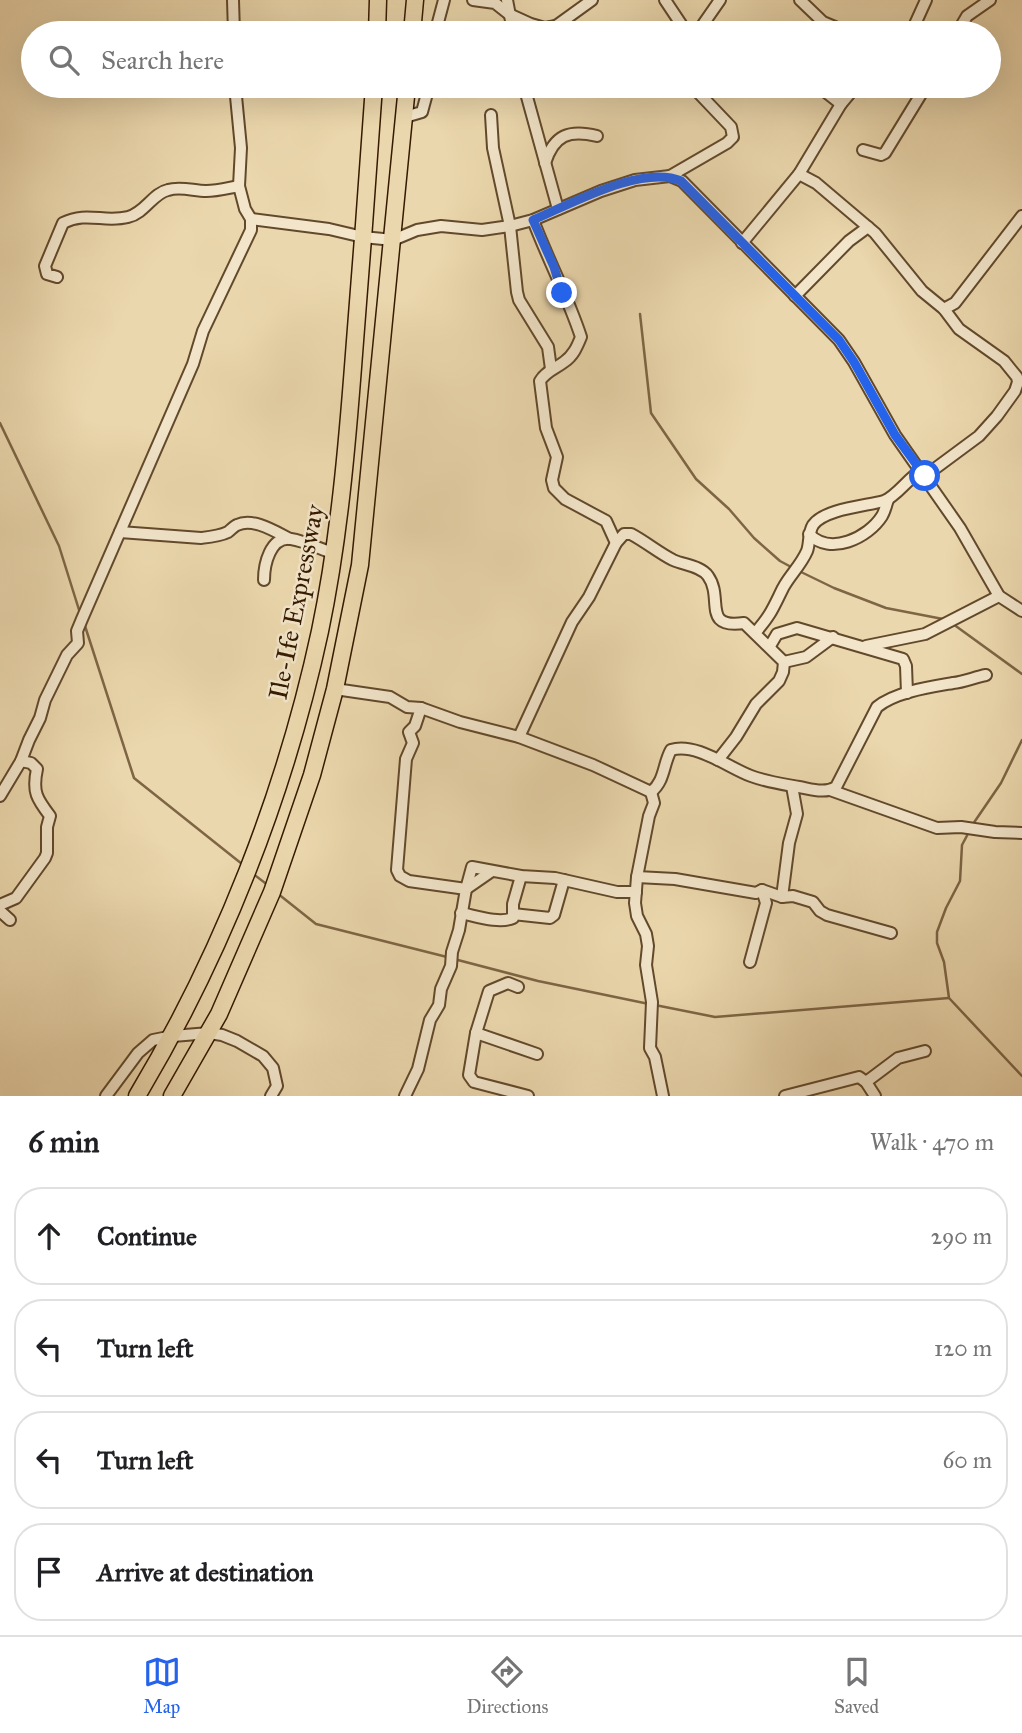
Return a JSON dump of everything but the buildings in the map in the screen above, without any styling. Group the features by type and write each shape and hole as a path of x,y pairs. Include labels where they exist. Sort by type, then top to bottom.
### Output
{"highway":[{"path":"377,21 378,0"},
{"path":"413,21 415,0"},
{"name":"Ile-Ife Expressway","path":"137,1096 173,1035 244,880 277,786 320,632 345,464 373,98"},
{"name":"Ile-Ife Expressway","path":"172,1096 209,1033 245,958 292,837 335,689 360,565 406,98"},
{"path":"333,557 360,565"}],"street":[{"path":"233,0 234,21"},
{"path":"438,21 444,0"},
{"path":"473,0 495,3 509,14 527,21"},
{"path":"507,0 512,21"},
{"path":"563,21 592,0"},
{"path":"664,0 679,21"},
{"path":"705,21 720,0"},
{"path":"800,0 822,21"},
{"path":"916,21 926,0"},
{"path":"964,21 990,0"},
{"path":"0,796 21,761 40,718 44,700 67,655 78,643 77,631 193,364 203,331 251,230 251,219 245,209 239,186 241,148 236,98"},
{"path":"405,117 422,112 426,98"},
{"path":"527,98 558,209"},
{"path":"251,219 393,240 418,230 441,226 482,230 533,220 601,191 635,180 670,176 727,144 733,137 731,127 703,98"},
{"path":"833,98 841,104"},
{"path":"742,243 799,174 846,98"},
{"path":"863,150 881,155 885,153 919,98"},
{"path":"491,115 493,148 510,226 519,300 548,347 551,369"},
{"path":"545,163 550,147 558,139 584,132 597,136"},
{"path":"681,181 687,166"},
{"path":"799,174 817,183 869,227 922,291 944,309 959,329 1004,361 1013,370 1020,384 979,436 923,473 911,477 888,500 883,515 866,532 841,544 828,545 816,541 809,534"},
{"path":"670,176 681,181 839,340 895,435 961,528 999,596 1022,611"},
{"path":"57,277 47,274 45,266 63,223 76,217 129,217 144,210 163,191 170,189 208,191 239,186"},
{"path":"944,309 955,303 1022,216"},
{"path":"533,220 581,337 575,352 566,361 551,369 540,381 546,428 557,457 552,480 554,488 565,499 606,520 616,543"},
{"path":"795,296 849,241 869,227"},
{"path":"755,633 771,615 784,586 799,567 807,550 809,534 818,520 844,509 888,500"},
{"path":"120,532 201,538 214,537 239,524 251,523 333,557"},
{"path":"519,737 572,622 589,597 616,543 624,534 631,534 673,560 704,572 710,578 715,596 715,613 719,618 725,624 744,623 784,662 779,681 756,704 718,760"},
{"path":"264,580 264,568 270,553 282,540 290,539"},
{"path":"884,649 910,636 925,634 999,596"},
{"path":"770,646 778,634 797,628 864,647 884,649 903,659 906,666 907,693"},
{"path":"784,662 806,657 833,637"},
{"path":"830,790 835,787 877,707 885,701 932,685 955,683 986,675"},
{"path":"335,689 390,697 407,707 421,708 460,722 519,737 593,765 651,792 654,803 649,816 636,892 637,916 646,934 648,946 646,965 652,1002 650,1048 655,1057 663,1096"},
{"path":"421,708 415,726 409,732 413,743 406,759 397,870 400,876 409,881 466,889"},
{"path":"651,792 660,782 671,750 685,748 749,775 792,786 830,790 937,828 961,827 995,832 1022,832"},
{"path":"0,905 16,898 47,853 47,827 50,816 39,803 35,790 37,769 21,761"},
{"path":"782,897 789,843 797,814 792,786"},
{"path":"405,1096 418,1069 430,1020 439,1005 441,989 452,966 452,952 472,867 564,880 617,892 636,892"},
{"path":"461,913 509,920 513,918 521,876"},
{"path":"637,877 675,878 757,892 762,890 782,897 793,896 813,902 827,915 891,933"},
{"path":"513,914 550,918 554,915 564,880"},
{"path":"750,962 766,903 762,890"},
{"path":"0,911 10,920"},
{"path":"518,987 508,984 489,990 476,1033 470,1075 474,1082 528,1096"},
{"path":"106,1096 138,1053 153,1040 173,1035 209,1033 229,1038 263,1056 273,1068 277,1086 271,1096"},
{"path":"476,1033 537,1054"},
{"path":"866,1082 898,1058 925,1051"},
{"path":"791,1095 859,1077 866,1082 875,1096"}],"waterway":[{"path":"640,314 651,413 696,479 729,509 754,538 780,561 793,568"},
{"path":"0,423 59,546 80,613"},
{"path":"799,571 886,608 948,620"},
{"path":"953,624 1022,674"},
{"path":"85,626 134,778 242,864"},
{"path":"973,824 1001,783 1022,740"},
{"path":"970,830 962,845 960,881 937,932 937,943 944,962 949,998 1022,1076"},
{"path":"252,873 269,886"},
{"path":"277,893 316,924 447,957"},
{"path":"454,959 538,981 649,1004"},
{"path":"655,1005 715,1017 949,998"}],"route":[{"path":"562,293 554,267 533,220 601,191 635,180 670,176 681,181 839,340 895,435 925,476"}]}
